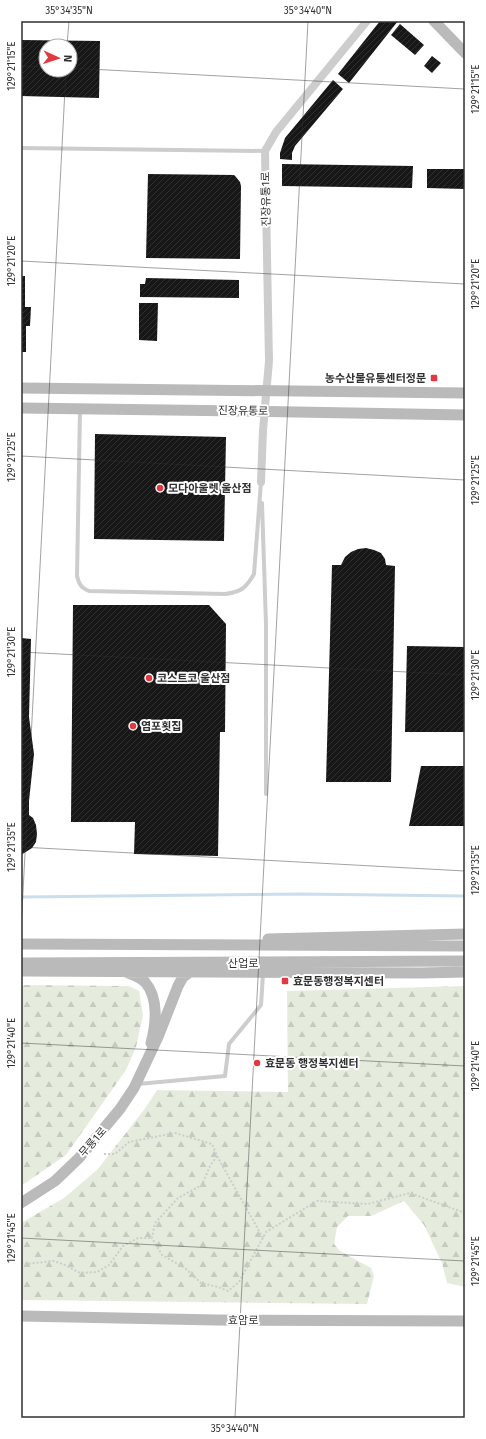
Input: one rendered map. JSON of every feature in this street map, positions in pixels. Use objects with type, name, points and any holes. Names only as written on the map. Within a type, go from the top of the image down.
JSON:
[{"type":"main road","points":[[434,21],[465,53]]},
{"type":"main road","name":"진장유통로","points":[[21,388],[465,393]]},
{"type":"main road","name":"진장유통로","points":[[21,408],[465,415]]},
{"type":"main road","name":"산업로","points":[[128,944],[304,937],[465,934]]},
{"type":"main road","name":"산업로","points":[[21,944],[465,946]]},
{"type":"main road","name":"산업로","points":[[21,963],[465,961]]},
{"type":"main road","name":"산업로","points":[[21,971],[465,972]]},
{"type":"main road","points":[[127,972],[145,982],[151,991],[154,1003],[155,1018],[145,1063]]},
{"type":"main road","points":[[145,1063],[158,1037],[178,986],[184,977],[190,972]]},
{"type":"main road","name":"무룡1로","points":[[21,1203],[55,1181],[79,1158],[120,1109],[136,1084],[145,1063]]},
{"type":"main road","name":"효암로","points":[[21,1316],[216,1320],[465,1321]]},
{"type":"street","points":[[265,151],[276,132],[367,21]]},
{"type":"street","name":"진장유통1로","points":[[262,482],[269,361],[265,151]]},
{"type":"lane","points":[[21,148],[265,151]]},
{"type":"lane","points":[[80,409],[77,576],[79,583],[83,588],[89,591],[225,594],[235,593],[242,590],[254,574],[262,482]]},
{"type":"lane","points":[[262,482],[266,624],[266,794]]},
{"type":"lane","points":[[136,1084],[225,1076],[229,1044],[261,1005],[263,972]]},
{"type":"path","points":[[104,1154],[115,1154],[129,1142],[175,1133],[212,1144],[217,1156],[263,1238]]},
{"type":"path","points":[[217,1156],[210,1166],[202,1185],[178,1198],[155,1223],[152,1238],[162,1255],[185,1268],[201,1283],[228,1291],[239,1282],[266,1232],[317,1201],[368,1204],[410,1193],[465,1213]]},
{"type":"path","points":[[21,1262],[26,1264],[53,1261],[63,1264],[80,1273],[97,1272],[109,1265],[123,1246],[138,1238],[152,1238]]},
{"type":"green space","points":[[21,985],[129,986],[139,991],[143,1015],[136,1047],[126,1070],[66,1155],[21,1186]]},
{"type":"green space","points":[[465,986],[465,1287],[447,1283],[442,1263],[424,1225],[404,1201],[371,1216],[348,1216],[337,1227],[334,1244],[340,1251],[371,1268],[374,1276],[367,1304],[21,1300],[21,1223],[64,1198],[98,1169],[146,1107],[157,1090],[288,1092],[287,991]]},
{"type":"building","points":[[380,21],[398,21],[349,83],[338,74]]},
{"type":"building","points":[[400,24],[424,45],[415,55],[391,35]]},
{"type":"building","points":[[21,40],[38,40],[38,78],[78,78],[78,41],[100,41],[99,98],[21,96]]},
{"type":"building","points":[[432,56],[441,63],[432,73],[424,66]]},
{"type":"building","points":[[333,80],[343,89],[295,146],[292,153],[292,160],[280,159],[280,153],[285,138]]},
{"type":"building","points":[[282,164],[413,166],[412,188],[282,186]]},
{"type":"building","points":[[427,169],[465,169],[465,189],[427,188]]},
{"type":"building","points":[[148,174],[234,175],[240,182],[241,186],[240,259],[146,258]]},
{"type":"building","points":[[21,276],[25,276],[25,307],[31,307],[30,326],[26,326],[26,352],[21,352]]},
{"type":"building","points":[[146,278],[239,280],[239,298],[140,297],[140,284],[145,284]]},
{"type":"building","points":[[139,303],[158,303],[157,341],[139,340]]},
{"type":"building","name":"모다아울렛 울산점","points":[[95,434],[226,437],[224,541],[94,539]]},
{"type":"building","points":[[366,548],[381,553],[385,559],[386,565],[395,566],[391,782],[326,782],[332,565],[341,565],[345,557],[351,552]]},
{"type":"building","name":"코스트코 울산점","points":[[73,605],[209,605],[226,624],[225,732],[220,732],[218,856],[134,854],[135,822],[71,822]]},
{"type":"building","points":[[21,638],[31,639],[29,717],[34,754],[29,815],[33,818],[36,825],[37,834],[36,842],[32,848],[21,855]]},
{"type":"building","points":[[407,646],[465,647],[465,732],[405,732]]},
{"type":"building","points":[[421,766],[465,766],[465,826],[409,826]]},
{"type":"waterway","points":[[21,897],[298,894],[465,896]]},
{"type":"place","name":"농수산물유통센터정문","points":[[434,378]]},
{"type":"place","name":"모다아울렛 울산점","points":[[160,488]]},
{"type":"place","name":"코스트코 울산점","points":[[149,678]]},
{"type":"place","name":"염포횟집","points":[[133,726]]},
{"type":"place","name":"효문동행정복지센터","points":[[285,981]]},
{"type":"place","name":"효문동 행정복지센터","points":[[257,1063]]}]
